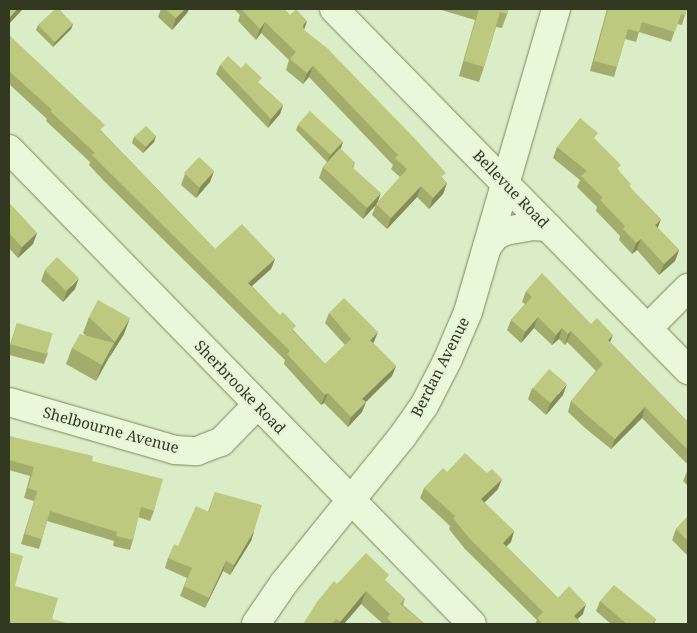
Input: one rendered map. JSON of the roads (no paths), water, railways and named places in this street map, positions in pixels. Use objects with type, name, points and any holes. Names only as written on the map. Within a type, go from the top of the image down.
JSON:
[{"type":"street","name":"Bellevue Road","points":[[334,9],[506,182],[688,370]]},
{"type":"street","name":"Berdan Avenue","points":[[256,624],[424,406],[468,312],[556,9]]},
{"type":"street","name":"Sherbrooke Road","points":[[9,150],[472,624]]},
{"type":"street","points":[[487,248],[495,236],[506,231],[548,227]]},
{"type":"street","points":[[648,328],[688,288]]},
{"type":"street","name":"Shelbourne Avenue","points":[[9,402],[174,450],[197,452],[221,442],[258,404]]}]
